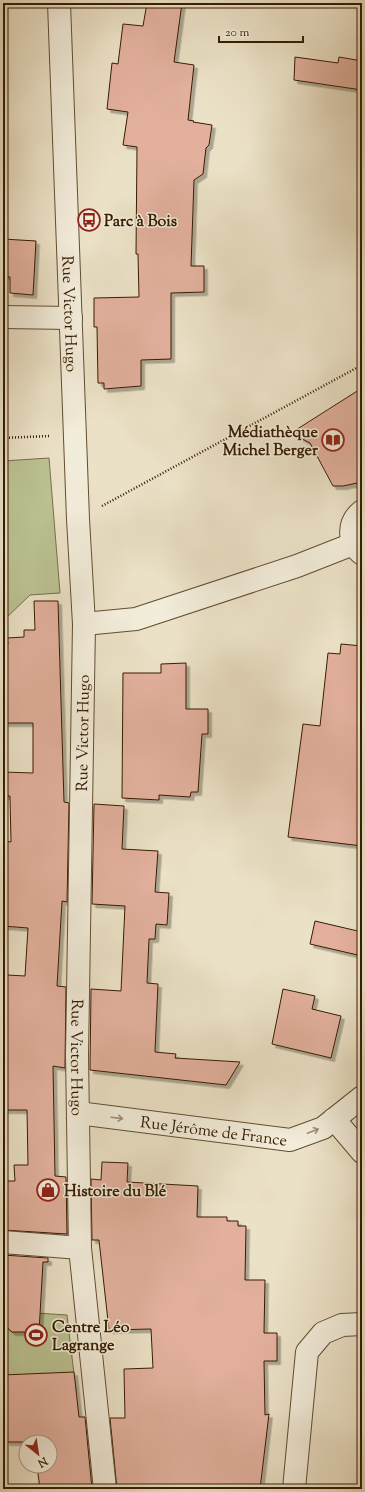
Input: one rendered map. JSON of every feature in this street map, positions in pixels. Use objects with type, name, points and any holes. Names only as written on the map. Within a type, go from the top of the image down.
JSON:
[{"type":"street","name":"Rue Victor Hugo","points":[[59,3],[78,519],[84,624],[77,1055],[80,1248],[105,1489]]},
{"type":"street","points":[[3,316],[71,318]]},
{"type":"street","points":[[84,624],[136,619],[297,566],[358,549],[351,536],[352,526],[357,515],[362,511]]},
{"type":"street","name":"Rue Jérôme de France","points":[[78,1113],[290,1140],[323,1128],[362,1097]]},
{"type":"street","points":[[334,1119],[362,1152]]},
{"type":"street","points":[[3,1242],[80,1248]]},
{"type":"street","points":[[294,1489],[307,1352],[323,1334],[342,1325],[362,1324]]},
{"type":"path","points":[[78,519],[362,365]]},
{"type":"path","points":[[3,438],[75,435]]},
{"type":"green space","points":[[49,458],[60,593],[30,595],[3,621],[3,461]]},
{"type":"green space","name":"Centre Léo Lagrange","points":[[3,1311],[67,1315],[76,1391],[3,1396]]},
{"type":"building","points":[[147,3],[182,3],[174,62],[194,65],[188,120],[212,125],[209,145],[206,148],[203,174],[194,180],[191,266],[204,266],[204,292],[171,293],[171,359],[141,360],[141,386],[104,389],[104,383],[98,383],[97,327],[94,327],[94,298],[139,297],[138,254],[136,254],[137,147],[123,145],[128,112],[107,109],[112,63],[118,64],[123,24],[143,26]]},
{"type":"building","points":[[295,57],[338,63],[339,57],[362,61],[362,90],[294,80]]},
{"type":"building","points":[[3,239],[36,241],[33,295],[10,293],[10,277],[3,276]]},
{"type":"building","name":"Médiathèque Michel Berger","points":[[362,388],[362,482],[343,486],[333,486],[310,443],[291,433]]},
{"type":"building","points":[[34,601],[58,601],[64,802],[69,803],[67,902],[62,901],[57,986],[66,987],[65,1068],[53,1066],[55,1176],[66,1177],[67,1234],[3,1230],[3,1181],[15,1181],[14,1165],[28,1165],[27,1110],[3,1110],[3,1034],[5,1034],[7,975],[25,976],[28,928],[3,926],[3,841],[11,842],[10,796],[3,796],[3,772],[33,773],[33,723],[3,723],[3,644],[8,644],[7,638],[24,637],[24,630],[35,630]]},
{"type":"building","points":[[341,644],[362,646],[362,846],[288,837],[303,724],[320,726],[328,653],[340,654]]},
{"type":"building","points":[[186,663],[186,709],[208,709],[208,734],[202,734],[198,792],[191,792],[190,797],[159,795],[159,800],[122,798],[123,673],[161,673],[161,664]]},
{"type":"building","points":[[94,804],[124,806],[122,849],[158,851],[155,892],[169,893],[167,925],[156,924],[155,939],[149,939],[147,983],[158,984],[155,1052],[176,1054],[175,1058],[240,1062],[226,1085],[90,1070],[91,989],[121,991],[125,906],[92,904]]},
{"type":"building","points":[[315,921],[362,932],[362,956],[310,944]]},
{"type":"building","points":[[283,989],[315,996],[312,1009],[341,1016],[331,1058],[272,1044]]},
{"type":"building","points":[[102,1162],[128,1163],[127,1182],[198,1186],[197,1217],[227,1217],[227,1221],[238,1221],[238,1226],[246,1226],[245,1280],[265,1280],[264,1333],[277,1333],[277,1361],[264,1361],[265,1415],[269,1414],[260,1489],[117,1489],[110,1418],[125,1418],[124,1369],[153,1368],[151,1329],[109,1330],[99,1240],[92,1240],[91,1179],[101,1180]]},
{"type":"building","points":[[3,1255],[48,1258],[48,1262],[43,1262],[39,1332],[12,1332],[3,1324]]},
{"type":"building","points":[[74,1372],[79,1417],[85,1417],[92,1489],[40,1489],[38,1474],[58,1474],[58,1434],[18,1434],[18,1442],[6,1442],[3,1375]]},
{"type":"place","name":"Parc à Bois","points":[[89,220]]},
{"type":"place","name":"Médiathèque Michel Berger","points":[[333,440]]},
{"type":"place","name":"Histoire du Blé","points":[[48,1190]]},
{"type":"place","name":"Centre Léo Lagrange","points":[[36,1335]]}]
